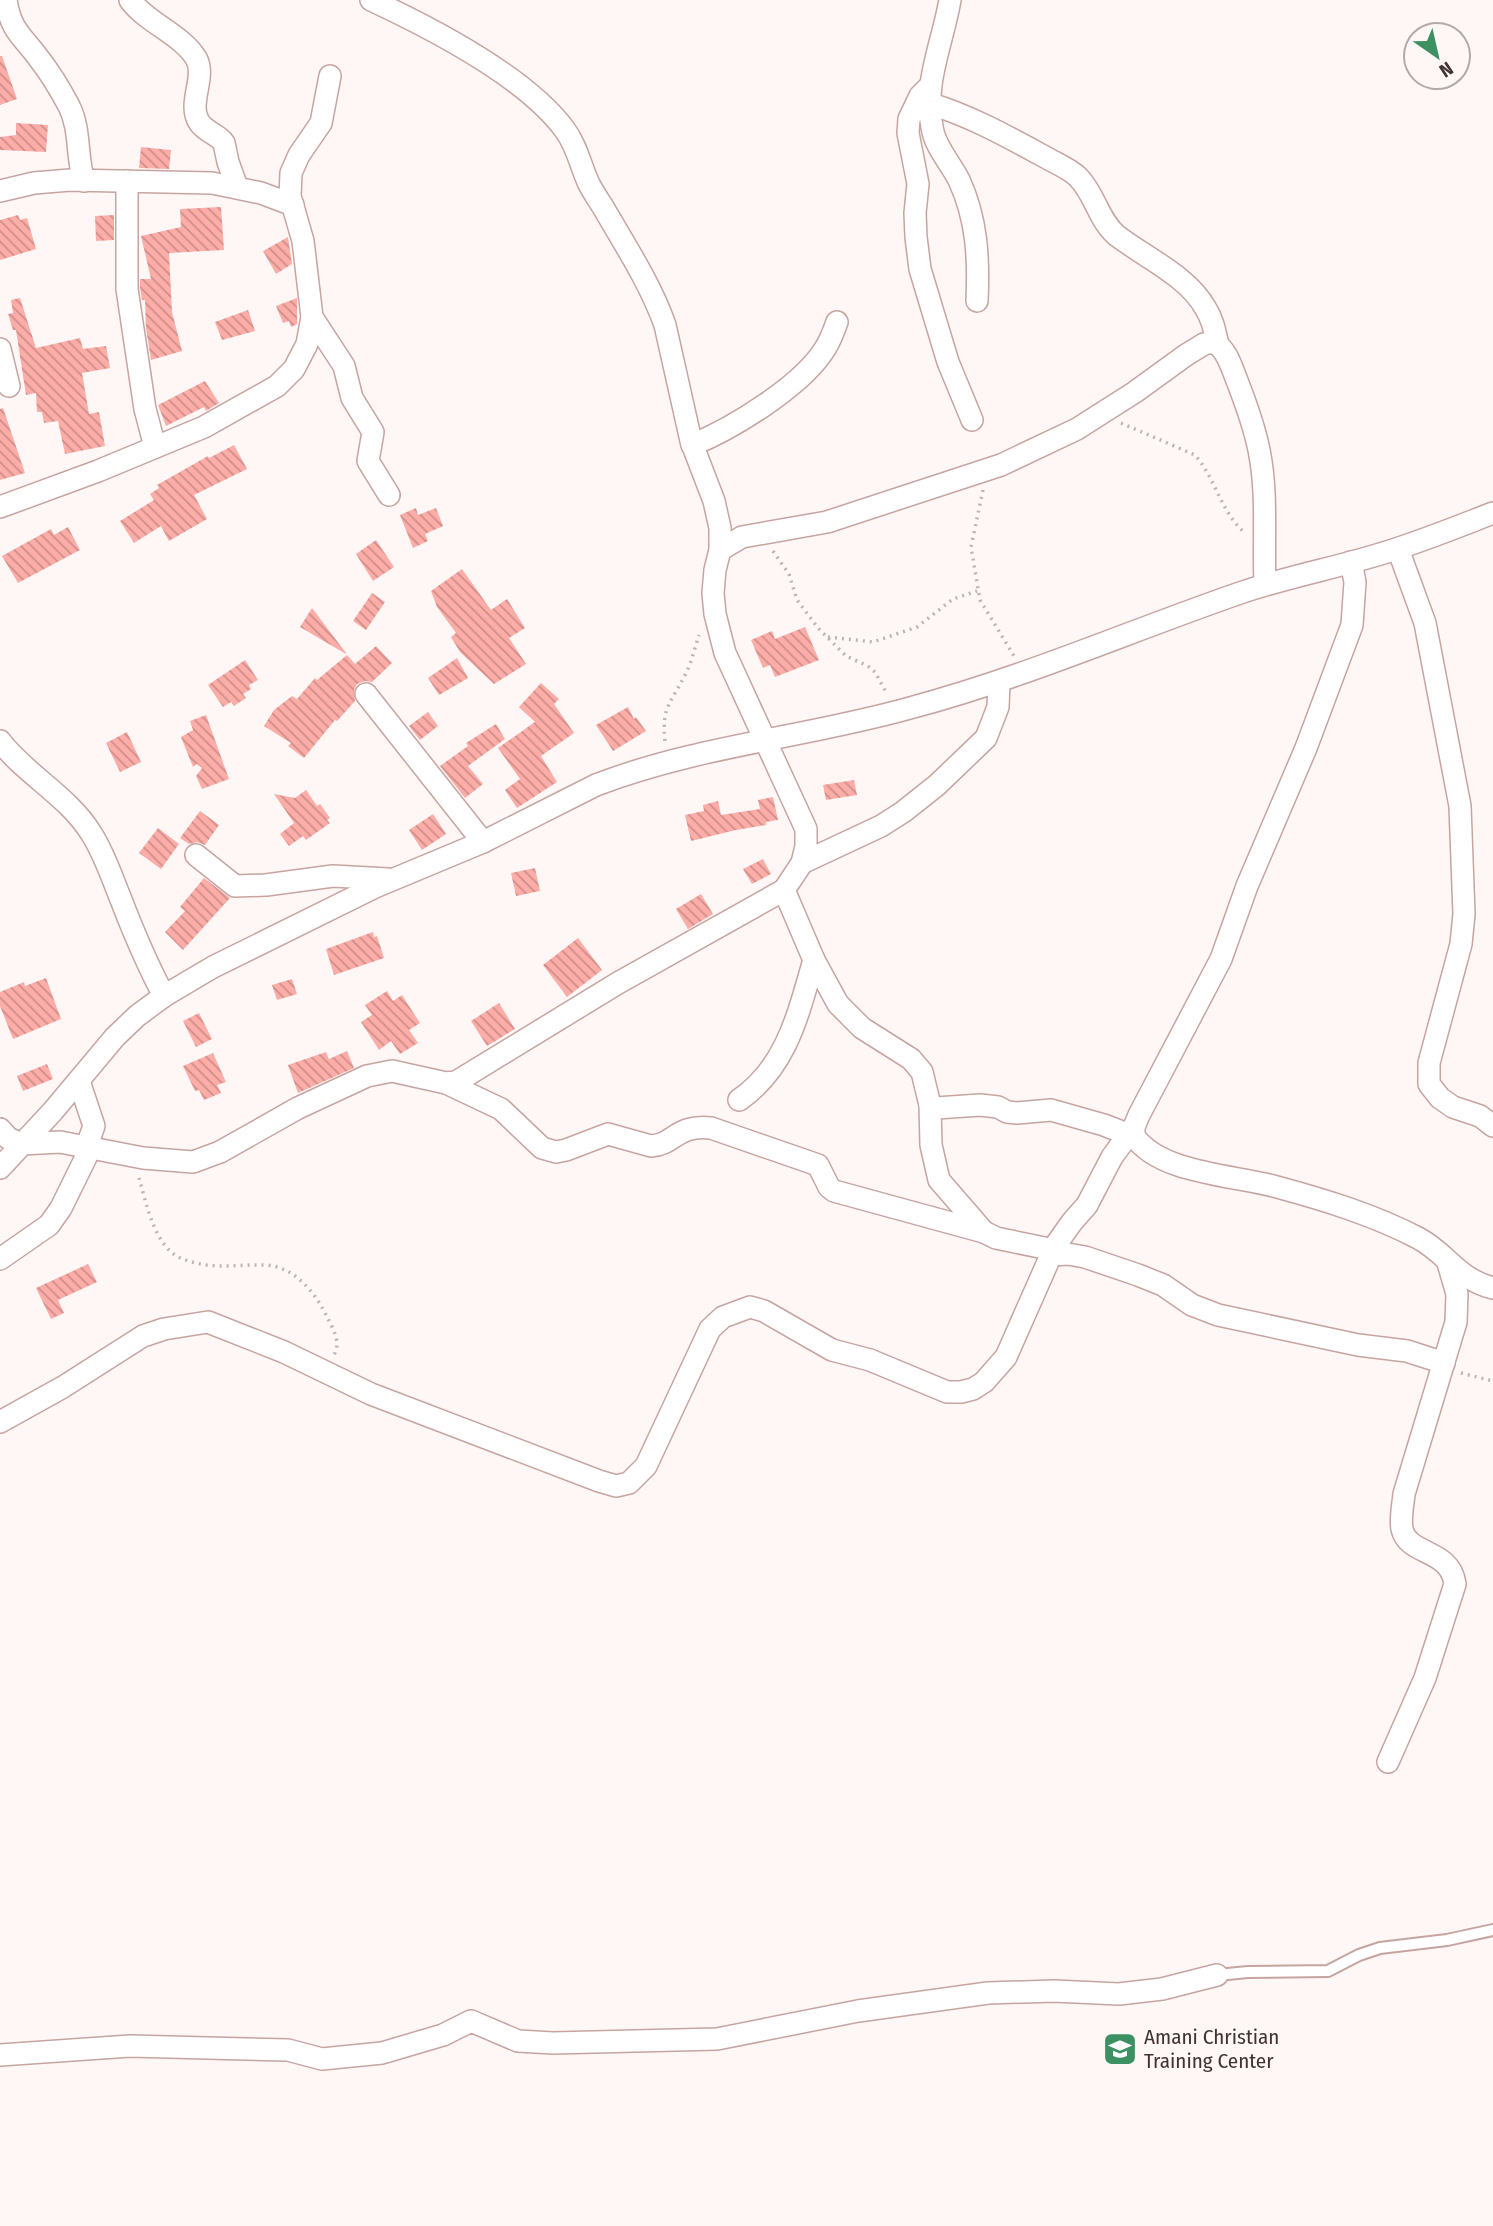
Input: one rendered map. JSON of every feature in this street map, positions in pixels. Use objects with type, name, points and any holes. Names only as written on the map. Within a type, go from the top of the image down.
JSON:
[{"type":"street","points":[[6,0],[10,22],[40,58],[69,107],[77,129],[79,166],[84,181]]},
{"type":"street","points":[[130,0],[138,11],[168,32],[197,60],[200,71],[196,96],[197,117],[204,128],[224,143],[237,187]]},
{"type":"street","points":[[371,0],[425,26],[530,93],[564,129],[579,152],[589,183],[646,280],[660,310],[692,445],[714,501],[720,528],[720,550],[713,593],[715,614],[725,653],[806,829],[802,863],[784,890],[618,983],[456,1082],[446,1083]]},
{"type":"street","points":[[950,0],[930,95],[933,133],[957,175],[973,215],[978,273],[977,301]]},
{"type":"street","points":[[0,507],[204,427],[277,386],[294,369],[307,344],[312,317],[303,241],[290,195],[291,173],[299,155],[321,123],[330,76]]},
{"type":"street","points":[[972,420],[948,362],[920,269],[915,213],[918,184],[908,126],[919,96],[930,95],[946,108],[1073,172],[1090,192],[1103,220],[1114,233],[1189,288],[1205,306],[1218,345]]},
{"type":"street","points":[[0,191],[34,183],[84,181],[212,183],[237,187],[293,205]]},
{"type":"street","points":[[127,181],[127,289],[145,409],[155,447]]},
{"type":"street","points":[[312,317],[344,366],[352,398],[373,432],[368,461],[389,495]]},
{"type":"street","points":[[692,445],[730,425],[795,382],[826,348],[837,322]]},
{"type":"street","points":[[720,550],[742,537],[827,522],[980,473],[1062,438],[1105,412],[1186,355],[1204,344],[1213,342],[1224,352],[1237,379],[1259,451],[1264,496],[1265,584]]},
{"type":"street","points":[[0,349],[9,386]]},
{"type":"street","points":[[0,1168],[136,1016],[164,996],[213,967],[393,880],[483,842],[596,785],[725,748],[895,712],[999,682],[1265,584],[1398,549],[1493,513]]},
{"type":"street","points":[[1398,549],[1425,623],[1460,806],[1464,914],[1461,944],[1429,1063],[1429,1084],[1440,1098],[1453,1107],[1480,1115],[1493,1126]]},
{"type":"street","points":[[0,1422],[63,1387],[142,1336],[164,1329],[208,1322],[284,1352],[371,1394],[560,1468],[616,1486],[629,1483],[646,1466],[710,1329],[723,1317],[750,1307],[764,1311],[832,1350],[870,1360],[947,1392],[973,1389],[984,1382],[1006,1357],[1052,1252],[1087,1205],[1112,1157],[1131,1131],[1221,959],[1247,886],[1306,747],[1352,625],[1355,582],[1351,562]]},
{"type":"street","points":[[802,863],[881,826],[937,785],[986,737],[998,707],[999,682]]},
{"type":"street","points":[[366,694],[483,842]]},
{"type":"street","points":[[0,740],[79,816],[92,834],[106,860],[140,948],[164,996]]},
{"type":"street","points":[[196,855],[235,886],[266,885],[333,876],[393,880]]},
{"type":"street","points":[[784,890],[814,960],[847,1015],[919,1066],[930,1105],[932,1145],[939,1180],[984,1232]]},
{"type":"street","points":[[739,1100],[754,1090],[776,1065],[786,1046],[814,960]]},
{"type":"street","points":[[0,1129],[8,1138],[21,1144],[47,1141],[130,1156],[200,1161],[298,1108],[367,1076],[383,1072],[405,1073],[446,1083],[501,1109],[542,1149],[555,1152],[566,1150],[608,1134],[657,1146],[685,1128],[711,1128],[818,1165],[829,1187],[834,1191],[984,1232],[996,1238],[1085,1258],[1138,1275],[1163,1285],[1192,1305],[1218,1315],[1358,1345],[1407,1351],[1443,1365]]},
{"type":"street","points":[[0,1259],[49,1226],[61,1208],[88,1149],[94,1126],[79,1081]]},
{"type":"street","points":[[930,1105],[936,1108],[993,1107],[1011,1113],[1051,1110],[1131,1131],[1144,1149],[1162,1160],[1276,1186],[1338,1206],[1418,1238],[1473,1281],[1493,1288]]},
{"type":"street","points":[[1388,1762],[1424,1678],[1455,1584],[1454,1572],[1445,1562],[1410,1541],[1402,1530],[1404,1494],[1456,1322],[1457,1294],[1447,1261]]},
{"type":"street","points":[[0,2054],[130,2046],[288,2050],[322,2059],[382,2053],[443,2035],[471,2021],[518,2040],[553,2043],[718,2039],[858,2011],[988,1993],[1054,1991],[1119,1994],[1162,1989],[1217,1975]]},
{"type":"lane","points":[[1217,1975],[1328,1970],[1380,1948],[1447,1940],[1493,1930]]},
{"type":"path","points":[[1105,412],[1128,428],[1195,456],[1203,464],[1234,523],[1264,551]]},
{"type":"path","points":[[980,473],[983,492],[971,547],[977,592],[1023,674]]},
{"type":"path","points":[[760,534],[789,574],[797,600],[846,656],[875,672],[895,712]]},
{"type":"path","points":[[827,637],[873,642],[917,627],[953,599],[977,592]]},
{"type":"path","points":[[668,764],[663,724],[665,709],[687,671],[701,626]]},
{"type":"path","points":[[130,1156],[161,1239],[172,1252],[185,1260],[203,1265],[268,1265],[298,1279],[311,1289],[337,1341],[337,1350],[325,1372]]},
{"type":"path","points":[[1443,1365],[1493,1381]]},
{"type":"building","points":[[0,56],[17,99],[0,105]]},
{"type":"building","points":[[16,123],[48,125],[46,152],[0,150],[0,137],[16,135]]},
{"type":"building","points":[[141,147],[171,150],[169,169],[139,168]]},
{"type":"building","points":[[221,207],[224,250],[169,253],[172,312],[182,351],[151,360],[145,300],[142,300],[140,279],[151,279],[141,236],[181,227],[180,209]]},
{"type":"building","points":[[18,215],[20,220],[27,218],[36,249],[0,260],[0,220]]},
{"type":"building","points":[[114,215],[114,240],[96,241],[95,216]]},
{"type":"building","points":[[288,237],[292,264],[276,274],[263,251]]},
{"type":"building","points":[[20,298],[36,348],[80,338],[83,349],[106,346],[110,368],[82,373],[89,414],[99,412],[105,446],[65,454],[58,421],[44,423],[42,412],[37,412],[36,393],[26,395],[16,330],[13,330],[8,314],[13,313],[11,300]]},
{"type":"building","points":[[297,298],[297,324],[291,327],[289,321],[283,323],[276,306]]},
{"type":"building","points":[[248,310],[255,331],[222,340],[215,322]]},
{"type":"building","points":[[205,381],[219,403],[206,411],[204,407],[166,426],[158,405]]},
{"type":"building","points":[[3,408],[25,473],[0,480],[0,409]]},
{"type":"building","points":[[234,445],[247,469],[194,495],[207,519],[169,541],[161,526],[134,543],[120,521],[154,500],[150,494],[159,488],[157,485],[208,456],[209,458]]},
{"type":"building","points":[[416,508],[418,515],[436,508],[443,526],[425,534],[428,541],[413,548],[400,515]]},
{"type":"building","points":[[68,527],[80,550],[18,583],[2,556],[51,529],[54,535]]},
{"type":"building","points":[[376,540],[394,567],[373,581],[356,554]]},
{"type":"building","points":[[462,569],[491,610],[507,599],[525,628],[509,638],[526,664],[494,684],[460,652],[451,637],[456,633],[437,607],[431,591]]},
{"type":"building","points":[[372,593],[385,602],[366,630],[353,621]]},
{"type":"building","points":[[312,608],[346,653],[346,654],[300,627]]},
{"type":"building","points":[[805,627],[819,660],[775,677],[770,665],[763,668],[751,640],[772,631],[775,639]]},
{"type":"building","points":[[376,646],[392,663],[372,682],[357,684],[354,690],[355,701],[337,721],[335,720],[304,758],[288,746],[291,743],[264,726],[274,710],[292,696],[297,699],[315,678],[317,680],[347,655],[355,664]]},
{"type":"building","points":[[457,658],[468,678],[439,695],[428,678]]},
{"type":"building","points":[[245,660],[258,680],[249,685],[251,689],[243,694],[246,698],[234,706],[231,702],[223,707],[208,685]]},
{"type":"building","points":[[541,683],[559,699],[554,704],[574,733],[541,756],[557,782],[517,808],[505,790],[520,779],[498,748],[535,722],[519,707]]},
{"type":"building","points":[[628,707],[634,719],[636,717],[646,731],[613,751],[596,725]]},
{"type":"building","points":[[428,712],[438,726],[420,740],[409,726]]},
{"type":"building","points":[[206,715],[229,779],[202,789],[196,776],[202,768],[197,764],[193,767],[181,737],[193,730],[190,721]]},
{"type":"building","points":[[496,724],[505,739],[468,766],[483,784],[465,798],[440,766],[468,746],[466,743]]},
{"type":"building","points":[[127,732],[141,762],[120,772],[106,743]]},
{"type":"building","points":[[854,780],[857,795],[826,800],[823,785]]},
{"type":"building","points":[[306,790],[317,806],[320,804],[330,818],[327,820],[330,823],[306,840],[303,836],[289,846],[280,834],[294,823],[274,794],[295,798]]},
{"type":"building","points":[[773,797],[778,820],[691,841],[685,815],[704,811],[703,805],[718,801],[721,815],[760,809],[758,800]]},
{"type":"building","points":[[200,811],[219,825],[205,845],[197,842],[189,844],[180,838]]},
{"type":"building","points":[[433,814],[446,834],[422,850],[409,830]]},
{"type":"building","points":[[158,828],[179,844],[161,869],[139,853]]},
{"type":"building","points":[[763,859],[771,874],[752,884],[743,869]]},
{"type":"building","points":[[535,868],[540,891],[516,896],[511,873]]},
{"type":"building","points":[[204,878],[230,898],[183,950],[165,932],[185,911],[180,907]]},
{"type":"building","points":[[701,894],[713,914],[688,929],[676,909]]},
{"type":"building","points":[[373,932],[374,937],[377,936],[384,958],[334,975],[326,949]]},
{"type":"building","points":[[578,938],[602,970],[567,997],[543,965]]},
{"type":"building","points":[[46,978],[61,1019],[13,1039],[0,1006],[0,992],[24,982],[25,986]]},
{"type":"building","points":[[292,979],[297,994],[277,1000],[272,985]]},
{"type":"building","points":[[387,991],[393,1001],[402,995],[420,1023],[409,1030],[418,1043],[400,1054],[391,1041],[379,1050],[361,1022],[372,1015],[365,1005]]},
{"type":"building","points":[[499,1003],[515,1029],[487,1046],[471,1021]]},
{"type":"building","points":[[199,1013],[212,1039],[196,1047],[183,1021]]},
{"type":"building","points":[[347,1051],[354,1068],[298,1093],[288,1065],[326,1052],[329,1059]]},
{"type":"building","points":[[213,1053],[226,1082],[217,1085],[221,1093],[204,1100],[199,1090],[195,1091],[183,1066]]},
{"type":"building","points":[[47,1064],[53,1079],[23,1091],[17,1076]]},
{"type":"building","points":[[88,1264],[97,1282],[58,1300],[64,1313],[51,1319],[36,1288]]},
{"type":"place","name":"Amani Christian Training Center","points":[[1120,2049]]}]
